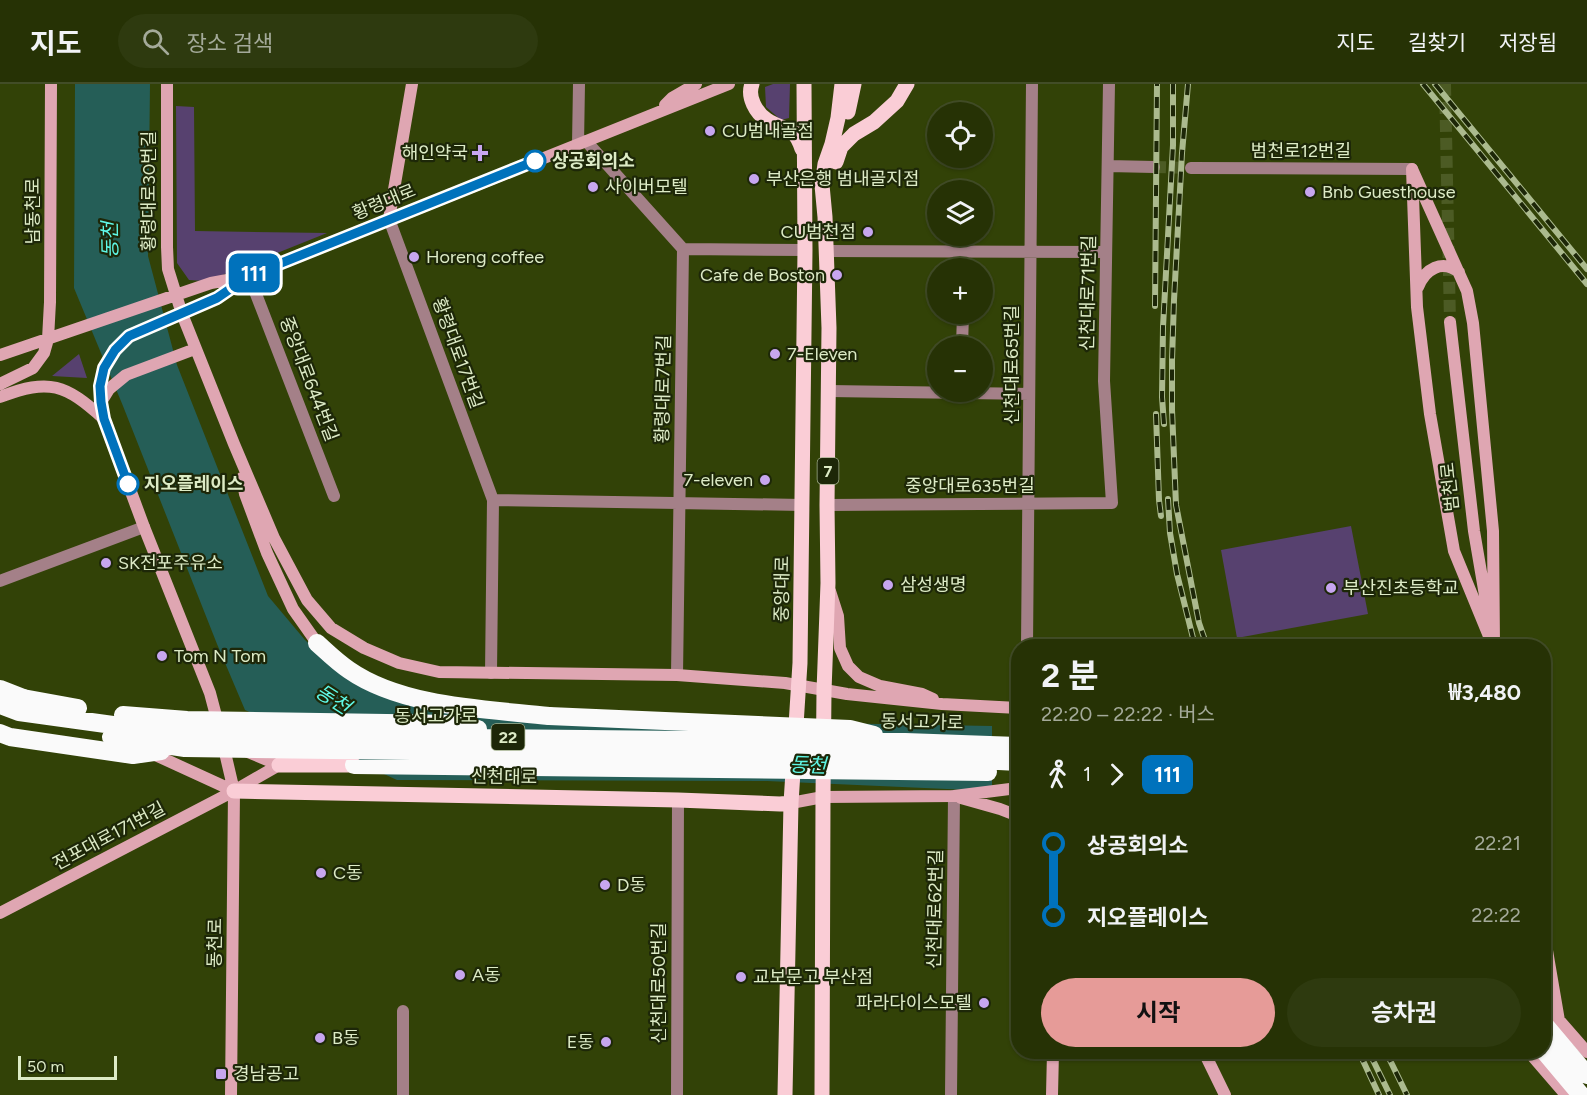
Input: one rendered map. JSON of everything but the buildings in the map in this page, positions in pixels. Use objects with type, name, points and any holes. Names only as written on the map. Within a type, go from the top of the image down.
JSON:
[{"type":"highway","points":[[317,643],[349,670],[378,686],[420,699],[455,706],[549,716],[850,729],[905,742]]},
{"type":"highway","points":[[0,689],[23,698],[106,713],[187,720],[453,724],[518,737]]},
{"type":"highway","name":"동서고가로","points":[[0,705],[18,712],[185,735],[905,742],[1011,746]]},
{"type":"highway","name":"동서고가로","points":[[0,718],[14,723],[185,748],[941,758],[1011,762]]},
{"type":"highway","points":[[0,733],[10,737],[133,755],[185,748]]},
{"type":"highway","points":[[354,765],[1011,772]]},
{"type":"highway","points":[[1551,1021],[1587,1075]]},
{"type":"highway","points":[[1551,1059],[1581,1095]]},
{"type":"main road","name":"남동천로","points":[[48,339],[51,84]]},
{"type":"main road","name":"황령대로30번길","points":[[167,84],[167,247],[168,269],[176,296]]},
{"type":"main road","points":[[389,219],[412,84]]},
{"type":"main road","points":[[661,111],[672,98],[696,84]]},
{"type":"main road","name":"황령대로","points":[[0,356],[211,283],[249,276],[729,84]]},
{"type":"main road","points":[[752,84],[750,95],[755,107],[766,120],[796,136],[803,151]]},
{"type":"main road","name":"중앙대로","points":[[785,1095],[791,802],[799,686],[805,250],[804,84]]},
{"type":"main road","name":"7","points":[[837,84],[840,103]]},
{"type":"main road","name":"7","points":[[822,1095],[829,328],[822,185],[825,164],[838,118],[842,84]]},
{"type":"main road","points":[[825,218],[832,173],[847,124],[854,84]]},
{"type":"main road","points":[[841,147],[854,134],[874,123],[897,101],[907,84]]},
{"type":"main road","points":[[1412,169],[1467,291],[1473,323],[1493,531],[1494,639]]},
{"type":"main road","points":[[1412,169],[1417,307],[1430,414],[1454,551],[1491,639]]},
{"type":"main road","points":[[1417,307],[1418,286],[1422,275],[1430,269],[1442,266],[1454,268],[1459,272]]},
{"type":"main road","points":[[182,314],[217,298],[249,276]]},
{"type":"main road","points":[[176,296],[234,444],[274,538],[301,590],[331,628],[364,648],[399,663],[439,672],[677,675],[799,686],[942,704],[1011,708]]},
{"type":"main road","name":"동천로","points":[[182,314],[129,336],[115,350],[104,368],[100,386],[101,402],[104,419],[144,527],[210,693],[234,791],[231,1095]]},
{"type":"main road","name":"범천로","points":[[1450,322],[1474,531],[1493,639]]},
{"type":"main road","points":[[0,384],[33,368],[44,353],[48,339]]},
{"type":"main road","points":[[101,402],[109,389],[126,375],[195,349]]},
{"type":"main road","points":[[0,397],[23,388],[41,386],[58,388],[85,402],[104,419]]},
{"type":"main road","points":[[234,444],[245,494],[267,553],[293,609],[317,643]]},
{"type":"main road","points":[[828,583],[838,616],[840,648],[848,666],[859,677],[880,686],[922,694],[942,704]]},
{"type":"main road","points":[[0,697],[21,705],[105,719],[189,727],[279,765],[354,765]]},
{"type":"main road","name":"신천대로","points":[[0,724],[15,729],[143,749],[234,791],[780,804],[823,797],[954,796],[1011,789]]},
{"type":"main road","name":"전포대로171번길","points":[[0,913],[234,791],[279,765]]},
{"type":"main road","points":[[954,796],[1011,813]]},
{"type":"main road","points":[[1551,1021],[1587,1052]]},
{"type":"main road","points":[[1551,1021],[1572,1095]]},
{"type":"main road","points":[[1052,1095],[1053,1059]]},
{"type":"main road","points":[[1207,1059],[1225,1095]]},
{"type":"main road","points":[[1535,1059],[1566,1095]]},
{"type":"street","points":[[579,84],[582,142],[683,249],[805,250]]},
{"type":"street","name":"신천대로65번길","points":[[1027,639],[1032,84]]},
{"type":"street","name":"신천대로71번길","points":[[1109,84],[1104,381],[1112,503]]},
{"type":"street","points":[[1108,166],[1154,167]]},
{"type":"street","name":"범천로12번길","points":[[1191,168],[1412,169]]},
{"type":"street","name":"황령대로17번길","points":[[389,219],[493,500],[491,673]]},
{"type":"street","name":"황령대로7번길","points":[[677,675],[683,249]]},
{"type":"street","points":[[826,251],[1106,252]]},
{"type":"street","points":[[964,251],[964,258]]},
{"type":"street","name":"중앙대로644번길","points":[[249,276],[334,496]]},
{"type":"street","points":[[828,391],[927,392]]},
{"type":"street","points":[[993,393],[1029,394]]},
{"type":"street","points":[[493,500],[802,505]]},
{"type":"street","name":"중앙대로635번길","points":[[827,506],[1112,503]]},
{"type":"street","points":[[0,581],[144,527]]},
{"type":"street","name":"신천대로62번길","points":[[951,1095],[954,796]]},
{"type":"street","name":"신천대로50번길","points":[[677,1095],[678,800]]},
{"type":"street","points":[[403,1011],[403,1095]]},
{"type":"shaded area","points":[[773,84],[790,84],[789,118],[781,120],[766,107],[765,87]]},
{"type":"shaded area","points":[[176,106],[194,107],[195,231],[327,233],[220,276],[203,281],[189,280],[177,263]]},
{"type":"shaded area","points":[[79,354],[87,378],[52,376]]},
{"type":"shaded area","points":[[1351,526],[1368,614],[1237,638],[1221,550]]},
{"type":"water","name":"동천","points":[[75,84],[150,84],[148,256],[177,365],[268,596],[305,640],[338,670],[391,700],[764,722],[992,726],[992,791],[767,781],[397,780],[245,710],[74,288]]},
{"type":"tunnel","points":[[1445,84],[1450,322]]},
{"type":"tunnel","points":[[1154,167],[1191,168]]},
{"type":"railway","points":[[1155,306],[1157,84]]},
{"type":"railway","points":[[1164,424],[1163,327],[1173,145],[1173,84]]},
{"type":"railway","points":[[1188,84],[1174,300],[1172,410],[1176,505],[1199,623],[1205,639]]},
{"type":"railway","points":[[1423,84],[1587,284]]},
{"type":"railway","points":[[1435,84],[1587,269]]},
{"type":"railway","points":[[1156,414],[1161,516]]},
{"type":"railway","points":[[1168,499],[1170,533],[1177,574],[1193,639]]},
{"type":"railway","points":[[1362,1059],[1379,1095]]},
{"type":"railway","points":[[1372,1059],[1390,1095]]},
{"type":"railway","points":[[1389,1059],[1407,1095]]},
{"type":"bus line","name":"111","points":[[128,484],[104,419],[100,386],[104,368],[115,350],[129,336],[217,298],[249,276],[535,161]]},
{"type":"place","name":"CU범내골점","points":[[710,131]]},
{"type":"place","name":"해인약국","points":[[480,153]]},
{"type":"place","name":"상공회의소","points":[[535,161]]},
{"type":"place","name":"부산은행 범내골지점","points":[[754,179]]},
{"type":"place","name":"사이버모텔","points":[[593,187]]},
{"type":"place","name":"Bnb Guesthouse","points":[[1310,192]]},
{"type":"place","name":"CU범천점","points":[[868,232]]},
{"type":"place","name":"Horeng coffee","points":[[414,257]]},
{"type":"place","name":"Cafe de Boston","points":[[837,275]]},
{"type":"place","name":"7-Eleven","points":[[775,354]]},
{"type":"place","name":"7-eleven","points":[[765,480]]},
{"type":"place","name":"지오플레이스","points":[[128,484]]},
{"type":"place","name":"SK전포주유소","points":[[106,563]]},
{"type":"place","name":"삼성생명","points":[[888,585]]},
{"type":"place","name":"부산진초등학교","points":[[1331,588]]},
{"type":"place","name":"Tom N Tom","points":[[162,656]]},
{"type":"place","name":"C동","points":[[321,873]]},
{"type":"place","name":"D동","points":[[605,885]]},
{"type":"place","name":"A동","points":[[460,975]]},
{"type":"place","name":"교보문고 부산점","points":[[741,977]]},
{"type":"place","name":"파라다이스모텔","points":[[984,1003]]},
{"type":"place","name":"B동","points":[[320,1038]]},
{"type":"place","name":"E동","points":[[606,1042]]},
{"type":"place","name":"경남공고","points":[[221,1074]]}]
